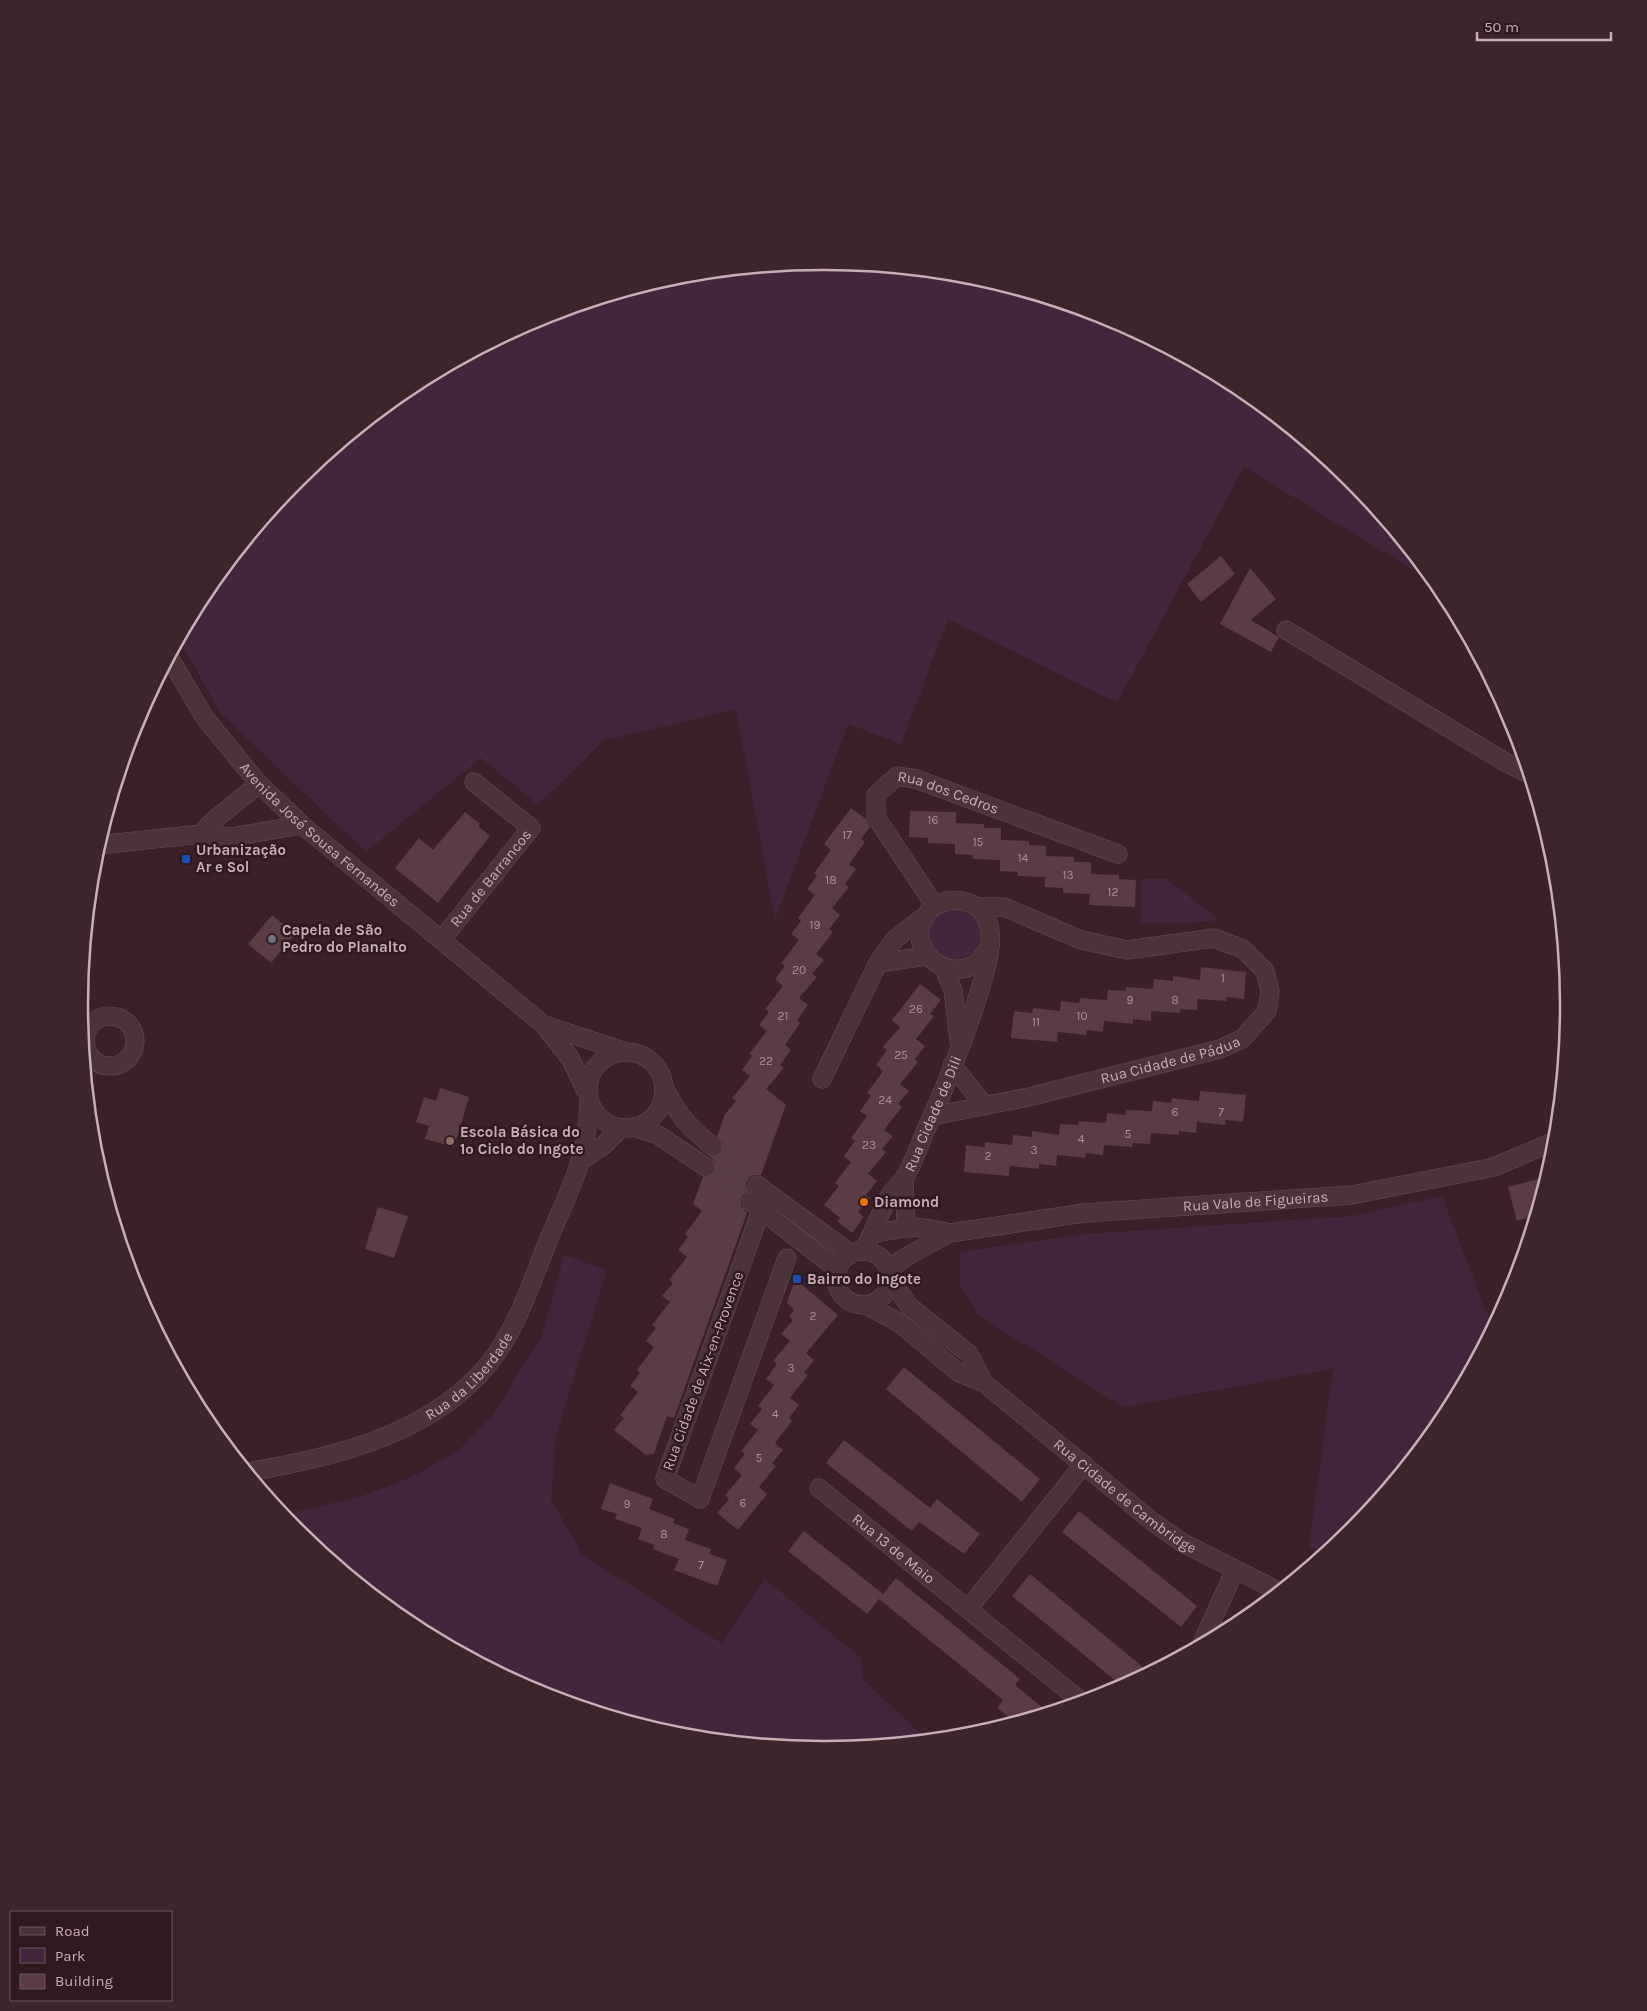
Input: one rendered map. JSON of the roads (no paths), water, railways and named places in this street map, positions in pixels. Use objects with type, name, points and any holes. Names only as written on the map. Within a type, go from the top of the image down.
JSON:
[{"type":"street","points":[[1286,630],[1520,770]]},
{"type":"street","name":"Avenida José Sousa Fernandes","points":[[172,663],[205,718],[259,784],[302,825],[544,1024],[570,1058],[588,1098]]},
{"type":"street","name":"Rua dos Cedros","points":[[930,911],[876,816],[876,795],[897,776],[916,779],[1118,854]]},
{"type":"street","name":"Rua de Barrancos","points":[[442,939],[531,828],[474,782]]},
{"type":"street","points":[[201,834],[213,820],[259,784]]},
{"type":"street","points":[[106,844],[201,834],[231,837],[302,825]]},
{"type":"street","points":[[822,1079],[878,963],[895,939],[930,911],[950,900],[965,901],[978,908],[987,919],[991,933],[989,948],[978,962],[962,970],[944,969],[927,956],[921,944],[920,929],[930,911]]},
{"type":"street","name":"Rua Cidade de Pádua","points":[[932,1116],[985,1106],[1220,1050],[1242,1039],[1267,1011],[1270,991],[1265,972],[1244,949],[1214,938],[1127,950],[1081,940],[1004,907],[978,908]]},
{"type":"street","name":"Rua Cidade de Dili","points":[[857,1252],[873,1234],[889,1197],[904,1178],[932,1116],[959,1048],[982,982],[989,948]]},
{"type":"street","points":[[878,963],[927,956]]},
{"type":"street","name":"Rua Cidade de Dili","points":[[944,969],[954,990],[959,1048]]},
{"type":"street","name":"Avenida José Sousa Fernandes","points":[[544,1024],[623,1051]]},
{"type":"street","points":[[706,1166],[658,1135],[602,1120],[588,1098],[588,1080],[593,1069],[601,1060],[611,1054],[623,1051],[646,1057],[655,1065],[661,1075],[664,1087],[677,1113],[690,1129],[713,1147]]},
{"type":"street","points":[[952,1065],[985,1106]]},
{"type":"street","points":[[580,1161],[627,1128],[641,1125],[656,1114],[661,1105],[664,1087]]},
{"type":"street","name":"Rua da Liberdade","points":[[254,1471],[301,1463],[354,1448],[397,1432],[440,1408],[474,1381],[497,1352],[518,1317],[580,1161],[588,1098]]},
{"type":"street","name":"Rua Vale de Figueiras","points":[[889,1275],[904,1258],[950,1233],[1084,1213],[1352,1195],[1494,1167],[1546,1145]]},
{"type":"street","name":"Rua Cidade de Dili","points":[[904,1178],[906,1227]]},
{"type":"street","points":[[756,1199],[838,1270],[845,1258],[857,1252]]},
{"type":"street","name":"Rua Cidade de Cambridge","points":[[756,1199],[857,1252],[879,1256],[910,1307],[969,1354],[984,1383]]},
{"type":"street","name":"Rua Cidade de Aix-en-Provence","points":[[756,1199],[665,1478],[700,1499],[787,1258]]},
{"type":"street","name":"Rua Vale de Figueiras","points":[[873,1234],[906,1227],[924,1226],[950,1233]]},
{"type":"street","name":"Rua Cidade de Cambridge","points":[[838,1270],[836,1278],[841,1293],[855,1303],[864,1304],[898,1322],[959,1373],[984,1383],[1160,1527],[1183,1543],[1273,1588]]},
{"type":"street","points":[[864,1304],[879,1300],[888,1287],[889,1275]]},
{"type":"street","points":[[968,1609],[1084,1464]]},
{"type":"street","name":"Rua 13 de Maio","points":[[819,1488],[1075,1696]]},
{"type":"street","points":[[1207,1633],[1235,1570]]},
{"type":"tunnel","points":[[713,1147],[757,1185]]},
{"type":"tunnel","points":[[706,1167],[751,1202]]},
{"type":"place","name":"Urbanização Ar e Sol","points":[[186,859]]},
{"type":"place","name":"Capela de São Pedro do Planalto","points":[[272,939]]},
{"type":"place","name":"Escola Básica do 1º Ciclo do Ingote","points":[[450,1141]]},
{"type":"place","name":"Diamond","points":[[864,1202]]},
{"type":"place","name":"Bairro do Ingote","points":[[797,1279]]}]
